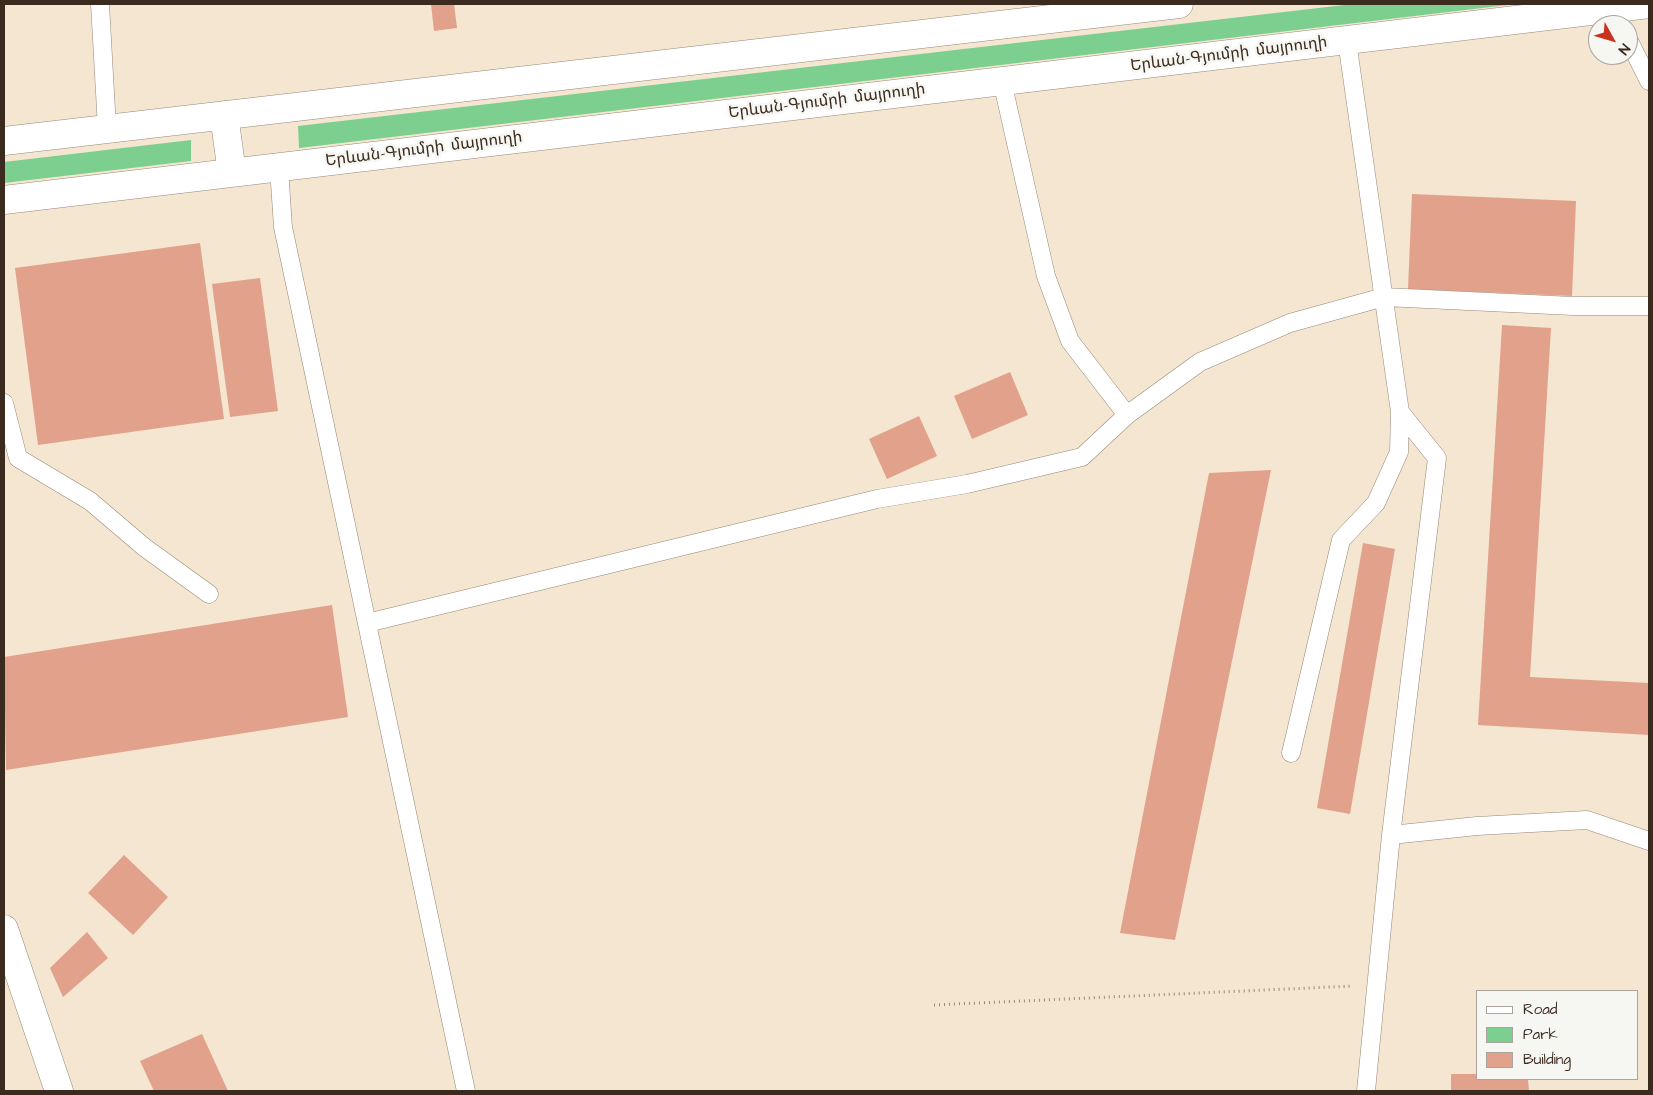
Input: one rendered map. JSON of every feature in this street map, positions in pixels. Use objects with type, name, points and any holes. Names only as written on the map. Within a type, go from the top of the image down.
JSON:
[{"type":"main road","points":[[4,141],[1179,4]]},
{"type":"main road","name":"Երևան-Գյումրի մայրուղի","points":[[1622,15],[1649,4]]},
{"type":"main road","name":"Երևան-Գյումրի մայրուղի","points":[[4,200],[1347,40],[1588,19]]},
{"type":"main road","points":[[224,115],[232,173]]},
{"type":"main road","points":[[4,929],[59,1091]]},
{"type":"lane","points":[[100,4],[107,128]]},
{"type":"lane","points":[[1291,753],[1342,540],[1376,503],[1399,452],[1400,412],[1347,40]]},
{"type":"lane","points":[[1638,59],[1649,81]]},
{"type":"lane","points":[[1002,81],[1046,276],[1070,341],[1127,414]]},
{"type":"lane","points":[[279,168],[283,227],[466,1091]]},
{"type":"lane","points":[[367,623],[876,499],[967,484],[1082,457],[1127,414],[1200,362],[1290,323],[1384,297],[1573,306],[1649,306]]},
{"type":"lane","points":[[4,403],[18,458],[90,501],[144,547],[209,594]]},
{"type":"lane","points":[[1366,1091],[1391,835],[1437,458],[1400,412]]},
{"type":"lane","points":[[1391,835],[1478,826],[1587,820],[1649,841]]},
{"type":"path","points":[[934,1005],[1377,986]]},
{"type":"green space","points":[[1353,4],[1516,4],[299,148],[298,126]]},
{"type":"green space","points":[[191,140],[191,161],[4,183],[4,162]]},
{"type":"building","points":[[431,4],[454,4],[457,28],[434,31]]},
{"type":"building","points":[[1412,194],[1576,201],[1572,296],[1408,289]]},
{"type":"building","points":[[200,243],[224,419],[38,445],[15,268]]},
{"type":"building","points":[[260,278],[278,411],[230,417],[212,284]]},
{"type":"building","points":[[1502,325],[1551,328],[1530,677],[1649,683],[1649,735],[1478,725]]},
{"type":"building","points":[[1010,372],[1028,415],[972,439],[954,396]]},
{"type":"building","points":[[919,416],[937,456],[887,479],[869,439]]},
{"type":"building","points":[[1271,470],[1175,940],[1120,933],[1209,473]]},
{"type":"building","points":[[1363,543],[1395,549],[1350,814],[1317,808]]},
{"type":"building","points":[[332,605],[348,717],[6,770],[4,657]]},
{"type":"building","points":[[124,855],[168,897],[133,935],[88,893]]},
{"type":"building","points":[[87,932],[108,958],[63,997],[50,968]]},
{"type":"building","points":[[202,1034],[228,1091],[154,1091],[140,1061]]},
{"type":"building","points":[[1451,1074],[1476,1074],[1476,1080],[1528,1080],[1529,1091],[1451,1091]]}]
